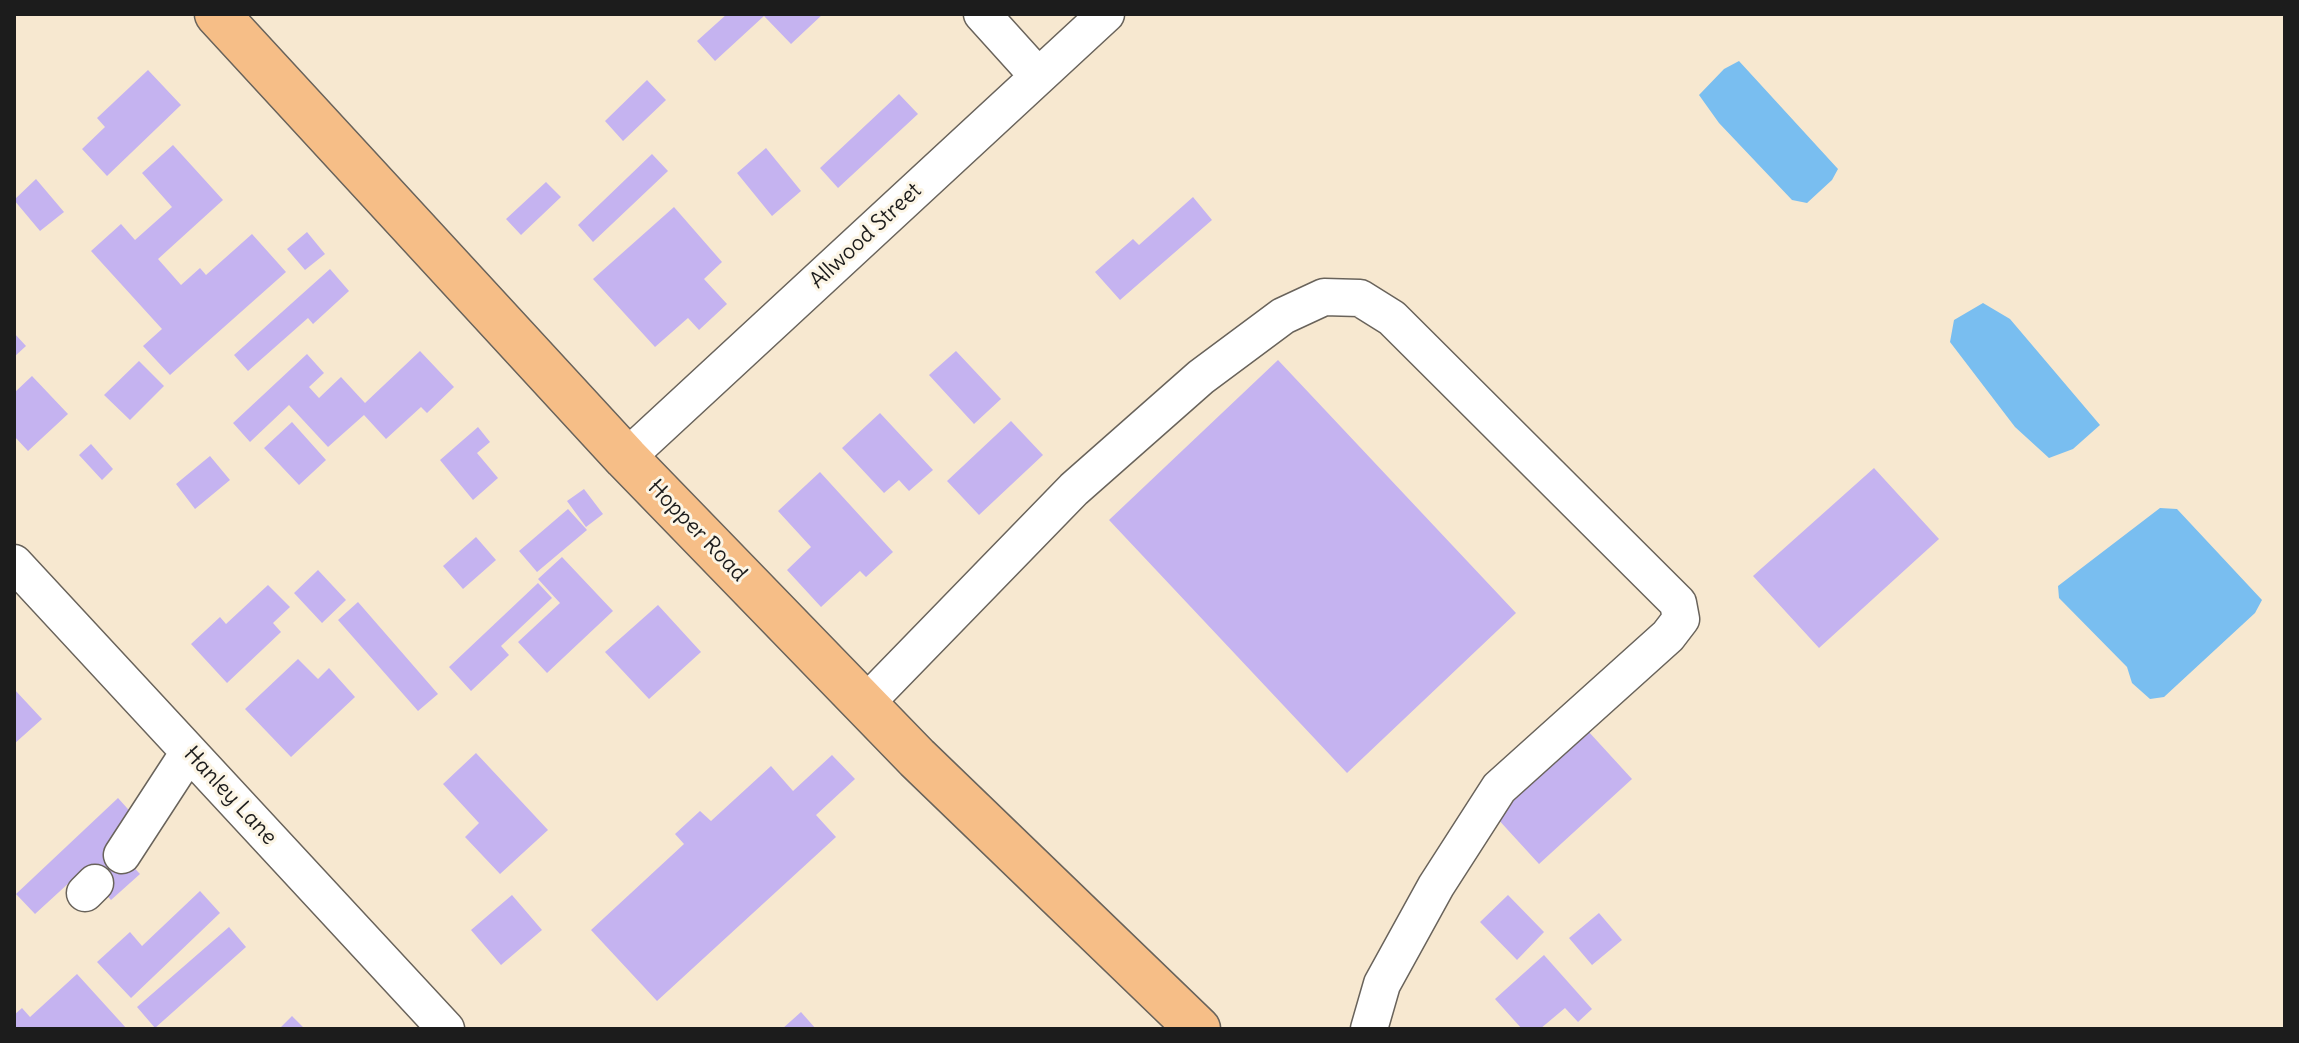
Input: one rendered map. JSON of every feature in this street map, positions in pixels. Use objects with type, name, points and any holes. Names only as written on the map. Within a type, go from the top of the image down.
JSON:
[{"type":"main road","name":"Hopper Road","points":[[217,14],[626,458],[865,704],[1198,1029]]},
{"type":"street","points":[[982,14],[1038,76]]},
{"type":"street","name":"Allwood Street","points":[[626,458],[1106,14]]},
{"type":"street","points":[[865,704],[1074,489],[1201,377],[1283,316],[1324,297],[1360,298],[1392,318],[1678,603],[1681,619],[1668,636],[1499,788],[1436,886],[1382,984],[1369,1029]]},
{"type":"street","name":"Hanley Lane","points":[[14,563],[446,1029]]},
{"type":"street","points":[[122,855],[189,752]]},
{"type":"water","points":[[1739,61],[1838,169],[1832,180],[1807,203],[1792,200],[1719,123],[1699,95],[1724,69]]},
{"type":"water","points":[[1983,303],[2010,319],[2100,425],[2073,449],[2049,458],[2015,427],[1950,342],[1954,320]]},
{"type":"water","points":[[2160,508],[2177,509],[2262,600],[2255,613],[2164,697],[2150,699],[2132,683],[2127,667],[2059,598],[2058,586]]},
{"type":"building","points":[[727,14],[823,14],[791,44],[764,16],[715,61],[697,41]]},
{"type":"building","points":[[148,70],[181,105],[107,176],[82,149],[105,127],[97,118]]},
{"type":"building","points":[[647,80],[666,100],[623,141],[605,121]]},
{"type":"building","points":[[899,94],[918,114],[838,188],[820,168]]},
{"type":"building","points":[[173,145],[223,200],[158,259],[181,285],[200,268],[206,275],[252,234],[286,272],[170,375],[143,346],[162,329],[91,251],[121,224],[135,240],[172,207],[142,173]]},
{"type":"building","points":[[766,148],[801,191],[772,216],[737,173]]},
{"type":"building","points":[[652,154],[668,171],[593,242],[578,225]]},
{"type":"building","points":[[36,179],[64,212],[40,231],[14,200]]},
{"type":"building","points":[[546,182],[561,197],[521,235],[506,219]]},
{"type":"building","points":[[1193,197],[1212,220],[1120,300],[1095,272],[1133,239],[1139,245]]},
{"type":"building","points":[[674,207],[722,262],[704,279],[727,304],[699,330],[688,318],[655,347],[593,279]]},
{"type":"building","points":[[307,232],[325,254],[305,270],[287,249]]},
{"type":"building","points":[[330,269],[349,291],[313,324],[308,318],[248,371],[234,355]]},
{"type":"building","points":[[14,333],[26,346],[14,357]]},
{"type":"building","points":[[420,351],[454,387],[427,413],[421,407],[386,439],[364,415],[328,447],[289,405],[250,442],[233,423],[307,354],[324,373],[309,387],[319,398],[341,377],[365,403]]},
{"type":"building","points":[[956,351],[1001,399],[974,424],[929,375]]},
{"type":"building","points":[[1278,360],[1516,613],[1347,773],[1109,520]]},
{"type":"building","points":[[139,361],[164,386],[130,420],[104,395]]},
{"type":"building","points":[[32,376],[68,414],[28,451],[14,436],[14,393]]},
{"type":"building","points":[[880,413],[933,470],[909,491],[899,480],[884,493],[842,448]]},
{"type":"building","points":[[1011,421],[1043,455],[979,515],[947,481]]},
{"type":"building","points":[[292,422],[326,460],[299,485],[264,448]]},
{"type":"building","points":[[478,427],[490,442],[477,453],[498,478],[473,500],[440,460]]},
{"type":"building","points":[[91,444],[113,469],[102,480],[79,455]]},
{"type":"building","points":[[210,456],[230,480],[195,509],[176,484]]},
{"type":"building","points":[[1874,468],[1939,539],[1819,648],[1753,576]]},
{"type":"building","points":[[820,472],[893,552],[866,577],[860,571],[821,607],[787,570],[811,547],[778,511]]},
{"type":"building","points":[[584,489],[603,514],[586,527],[567,501]]},
{"type":"building","points":[[568,509],[587,530],[537,572],[519,551]]},
{"type":"building","points":[[476,537],[496,560],[463,589],[443,566]]},
{"type":"building","points":[[562,557],[613,611],[547,673],[518,642],[560,603],[538,579]]},
{"type":"building","points":[[318,570],[346,600],[322,623],[294,593]]},
{"type":"building","points":[[538,583],[552,598],[501,646],[509,655],[471,691],[449,667]]},
{"type":"building","points":[[268,585],[290,607],[273,623],[281,632],[227,683],[191,644],[220,617],[226,624]]},
{"type":"building","points":[[358,602],[438,694],[418,711],[338,620]]},
{"type":"building","points":[[658,605],[701,652],[649,699],[605,652]]},
{"type":"building","points":[[298,659],[318,679],[329,668],[355,697],[291,757],[245,709]]},
{"type":"building","points":[[14,689],[42,719],[14,744]]},
{"type":"building","points":[[1588,731],[1632,779],[1539,864],[1496,817]]},
{"type":"building","points":[[476,753],[548,830],[500,874],[465,837],[479,823],[443,784]]},
{"type":"building","points":[[832,755],[855,779],[816,815],[836,837],[657,1001],[591,930],[684,844],[675,834],[700,811],[711,821],[771,766],[793,791]]},
{"type":"building","points":[[118,798],[136,818],[110,842],[140,874],[111,900],[83,870],[35,914],[16,894]]},
{"type":"building","points":[[200,891],[220,913],[131,998],[97,962],[130,932],[142,946]]},
{"type":"building","points":[[512,895],[542,930],[501,965],[471,930]]},
{"type":"building","points":[[1508,895],[1544,932],[1517,960],[1480,922]]},
{"type":"building","points":[[1599,913],[1622,940],[1592,965],[1569,938]]},
{"type":"building","points":[[229,927],[246,947],[155,1028],[137,1007]]},
{"type":"building","points":[[1544,955],[1592,1009],[1578,1022],[1565,1008],[1540,1029],[1522,1029],[1495,999]]},
{"type":"building","points":[[77,974],[127,1029],[14,1029],[14,1015],[22,1008],[30,1017]]},
{"type":"building","points":[[801,1012],[816,1029],[782,1029]]},
{"type":"building","points":[[292,1016],[305,1029],[279,1029]]}]
